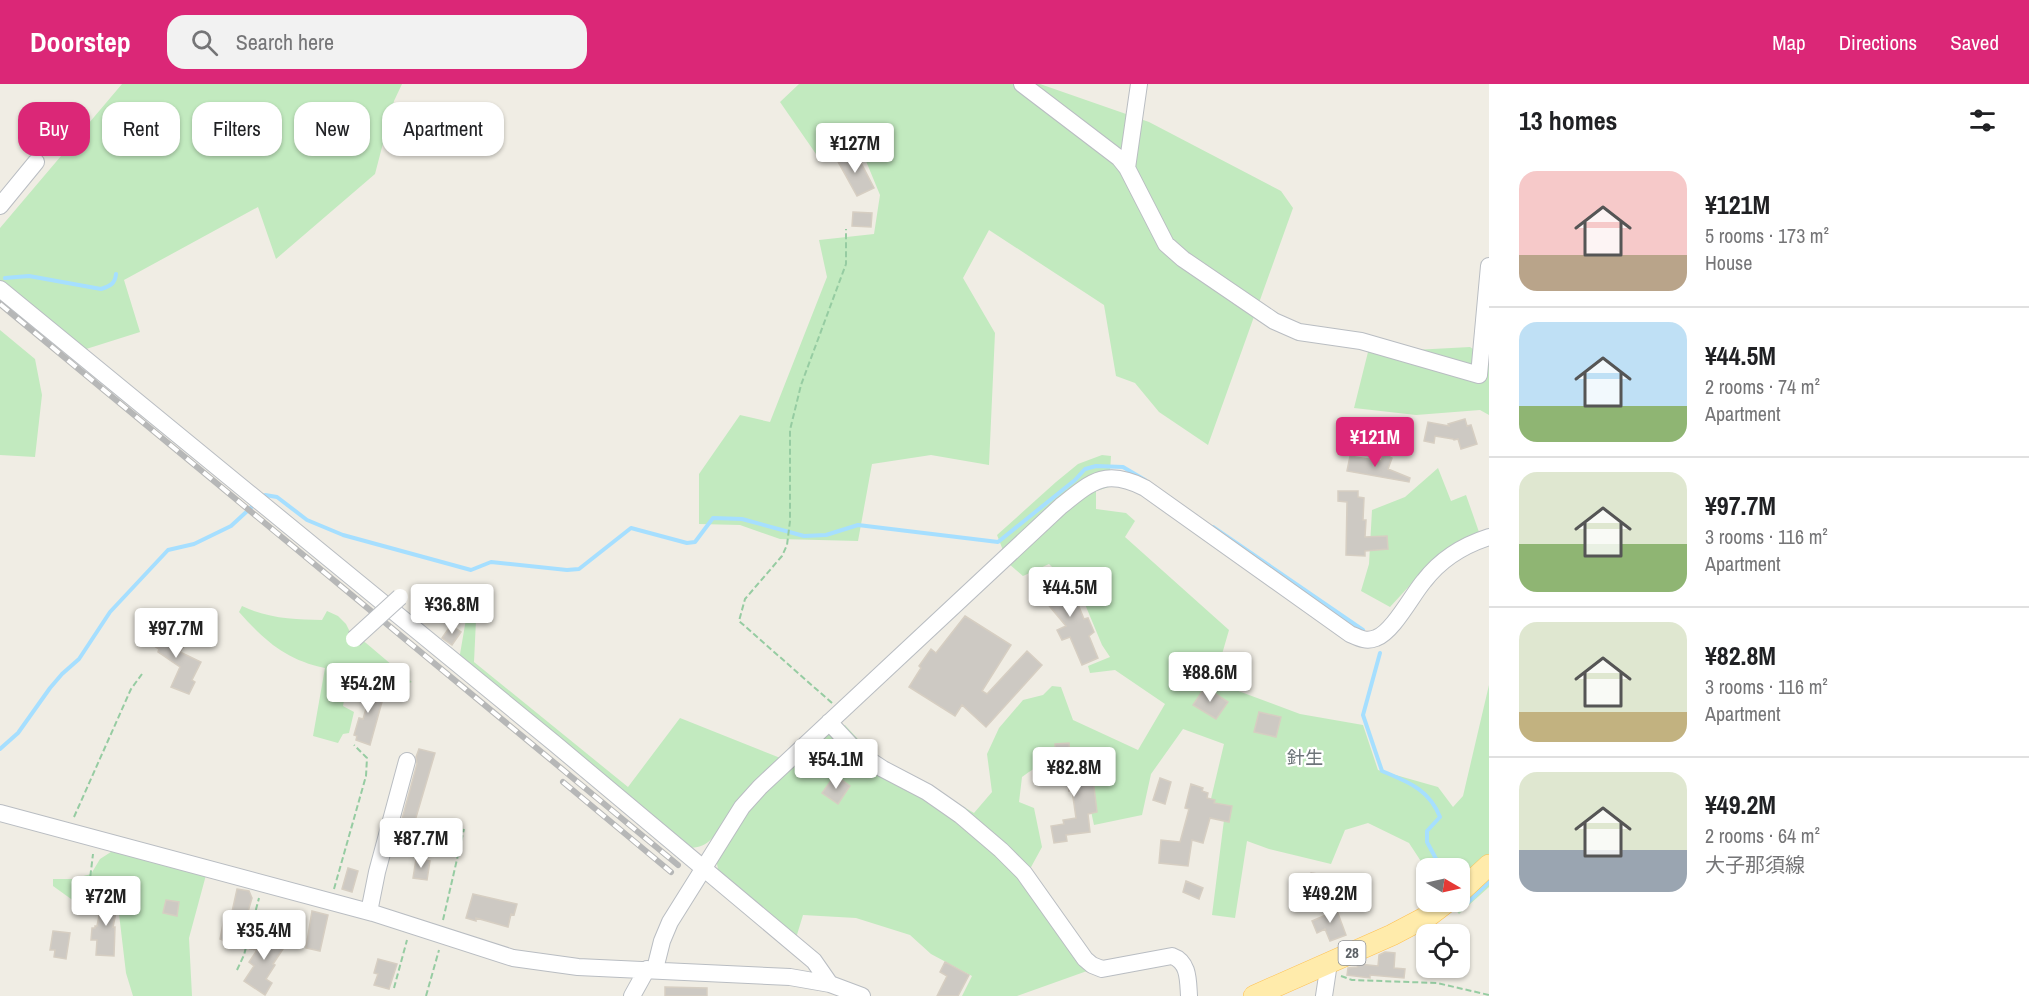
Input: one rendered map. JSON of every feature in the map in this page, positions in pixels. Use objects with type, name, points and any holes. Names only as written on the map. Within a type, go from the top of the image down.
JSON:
[{"type":"main road","points":[[1470,883],[1489,865]]},
{"type":"main road","name":"28","points":[[1254,996],[1392,935],[1434,912]]},
{"type":"street","points":[[1022,84],[1108,149],[1127,168],[1166,244],[1183,259],[1274,321],[1299,333],[1361,341],[1484,377],[1489,266]]},
{"type":"street","points":[[1127,168],[1138,84]]},
{"type":"street","points":[[0,206],[36,162]]},
{"type":"street","points":[[0,289],[528,721],[813,961],[830,984]]},
{"type":"street","points":[[632,996],[651,969],[670,922],[703,868],[742,807],[760,787],[1061,506],[1097,480],[1129,479],[1145,488],[1350,634],[1365,640],[1378,638],[1389,628],[1425,578],[1447,558],[1489,537]]},
{"type":"street","points":[[354,639],[400,597]]},
{"type":"street","points":[[835,716],[857,752],[936,798],[1001,850],[1024,873],[1085,959],[1092,965],[1102,969],[1172,956],[1185,965],[1189,996]]},
{"type":"street","points":[[369,912],[388,829],[407,762]]},
{"type":"street","points":[[0,813],[369,912],[513,958],[578,967],[790,977],[830,984],[862,996]]},
{"type":"street","points":[[1324,996],[1329,963]]},
{"type":"path","points":[[835,716],[740,621],[745,599],[782,556],[787,545],[790,521],[790,430],[801,385],[846,264],[846,229]]},
{"type":"path","points":[[68,832],[131,689],[142,674]]},
{"type":"path","points":[[331,902],[366,776],[367,758],[354,745]]},
{"type":"path","points":[[426,996],[442,935],[464,829]]},
{"type":"path","points":[[86,912],[95,839]]},
{"type":"path","points":[[237,970],[244,955],[262,883]]},
{"type":"path","points":[[394,988],[411,926]]},
{"type":"path","points":[[1329,963],[1340,976],[1352,980],[1437,983],[1489,995]]},
{"type":"green space","points":[[122,84],[402,84],[394,102],[382,102],[382,147],[375,174],[276,259],[258,207],[124,280],[140,332],[83,350],[0,284],[0,228],[61,156],[90,156],[90,122],[102,108],[102,156],[180,156],[180,102],[107,102]]},
{"type":"green space","points":[[799,84],[1040,84],[1149,122],[1281,191],[1293,208],[1208,445],[1159,412],[1135,383],[1116,376],[1104,305],[989,230],[963,278],[995,333],[989,465],[931,455],[872,464],[858,541],[780,539],[740,525],[699,524],[699,474],[740,415],[770,422],[827,277],[819,240],[874,234],[880,195],[859,144],[816,154],[780,102]]},
{"type":"green space","points":[[0,330],[35,359],[42,395],[35,457],[0,455]]},
{"type":"green space","points":[[1372,336],[1414,350],[1470,347],[1489,359],[1489,415],[1480,410],[1416,415],[1354,408]]},
{"type":"green space","points":[[1102,455],[1111,456],[1109,487],[1096,491],[1096,509],[1126,513],[1135,521],[1125,537],[1229,630],[1214,682],[1300,714],[1363,725],[1378,770],[1438,787],[1453,807],[1463,796],[1489,685],[1489,887],[1470,904],[1470,858],[1419,858],[1409,843],[1368,823],[1345,830],[1331,864],[1269,849],[1247,841],[1235,918],[1212,915],[1225,812],[1210,803],[1224,744],[1183,729],[1151,774],[1142,815],[1094,825],[1079,756],[1049,762],[1022,777],[1019,802],[1034,808],[1042,847],[1024,880],[1087,971],[1017,996],[962,996],[972,976],[931,954],[910,935],[856,918],[803,915],[796,938],[719,875],[716,858],[727,818],[710,841],[699,847],[684,847],[459,660],[466,619],[476,620],[474,662],[628,787],[680,718],[793,763],[829,732],[845,725],[869,751],[974,813],[992,792],[987,754],[999,728],[1023,700],[1043,695],[1052,686],[1061,687],[1073,720],[1138,750],[1165,704],[1115,670],[1090,673],[1088,666],[1110,657],[1102,645],[1082,597],[1049,564],[1023,576],[1008,563],[997,535],[1078,464]]},
{"type":"green space","points":[[1438,468],[1451,501],[1466,495],[1479,532],[1412,583],[1390,607],[1361,591],[1369,564],[1372,510],[1405,497]]},
{"type":"green space","points":[[242,606],[271,616],[301,620],[322,620],[327,611],[338,616],[350,632],[412,682],[393,688],[356,680],[347,685],[343,706],[354,712],[349,733],[343,734],[338,743],[313,736],[325,668],[299,660],[277,648],[239,612]]},
{"type":"green space","points":[[114,850],[206,875],[189,938],[192,996],[133,996],[126,973],[117,897],[100,893],[92,906],[78,904],[53,886],[53,879],[72,879],[91,874],[100,859]]},
{"type":"building","points":[[847,152],[853,162],[859,159],[874,188],[857,196],[836,158]]},
{"type":"building","points":[[853,212],[872,213],[871,227],[852,226]]},
{"type":"building","points":[[1465,419],[1467,426],[1471,425],[1477,444],[1461,449],[1458,439],[1435,436],[1434,443],[1424,441],[1428,422],[1449,426],[1448,424]]},
{"type":"building","points":[[1384,454],[1392,458],[1388,469],[1410,478],[1409,482],[1347,471],[1350,456],[1381,461]]},
{"type":"building","points":[[1338,491],[1358,491],[1358,497],[1364,498],[1365,537],[1387,536],[1388,549],[1365,551],[1365,556],[1346,555],[1347,502],[1338,501]]},
{"type":"building","points":[[1055,574],[1075,597],[1084,619],[1088,618],[1094,632],[1089,636],[1098,658],[1082,665],[1070,637],[1062,640],[1057,630],[1066,626],[1036,590]]},
{"type":"building","points":[[965,616],[1011,645],[982,691],[987,694],[1027,651],[1042,665],[986,727],[962,705],[955,716],[909,687],[921,668],[919,666],[931,649],[936,653]]},
{"type":"building","points":[[451,625],[461,632],[452,645],[442,638]]},
{"type":"building","points":[[159,626],[186,643],[180,652],[201,662],[192,680],[195,682],[189,694],[171,687],[180,667],[148,642]]},
{"type":"building","points":[[1205,687],[1228,702],[1216,719],[1193,705]]},
{"type":"building","points":[[353,688],[371,694],[373,688],[385,691],[370,745],[356,740],[357,736],[354,735],[359,718],[363,719],[368,702],[350,696]]},
{"type":"building","points":[[1259,712],[1281,717],[1276,737],[1254,732]]},
{"type":"building","points":[[1069,743],[1070,762],[1073,761],[1076,781],[1093,779],[1097,812],[1088,814],[1090,832],[1066,835],[1067,841],[1054,843],[1051,826],[1064,824],[1063,820],[1076,818],[1072,790],[1069,791],[1067,780],[1062,781],[1059,759],[1056,760],[1055,744]]},
{"type":"building","points":[[419,749],[435,753],[407,848],[395,845]]},
{"type":"building","points":[[835,775],[850,786],[838,804],[822,793]]},
{"type":"building","points":[[1160,778],[1171,782],[1165,804],[1153,800]]},
{"type":"building","points":[[1191,784],[1203,788],[1202,791],[1208,793],[1207,798],[1215,800],[1214,803],[1232,806],[1229,822],[1210,818],[1203,843],[1192,840],[1188,866],[1159,863],[1161,840],[1180,842],[1189,809],[1185,808]]},
{"type":"building","points":[[416,859],[430,861],[427,880],[413,878]]},
{"type":"building","points":[[348,868],[358,871],[352,892],[342,889]]},
{"type":"building","points":[[1311,873],[1324,875],[1322,889],[1309,887]]},
{"type":"building","points":[[1186,881],[1203,888],[1199,899],[1183,892]]},
{"type":"building","points":[[237,889],[249,891],[252,898],[238,946],[220,939],[224,919],[230,921]]},
{"type":"building","points":[[473,894],[517,904],[514,915],[511,914],[508,927],[476,918],[476,921],[466,918]]},
{"type":"building","points":[[103,895],[119,898],[113,927],[115,927],[114,956],[96,955],[97,940],[91,940],[92,928],[97,926]]},
{"type":"building","points":[[166,900],[179,902],[177,916],[163,913]]},
{"type":"building","points":[[1332,904],[1334,909],[1336,908],[1346,935],[1330,941],[1325,929],[1317,933],[1312,921],[1326,915],[1323,908]]},
{"type":"building","points":[[312,911],[328,915],[320,951],[306,948]]},
{"type":"building","points":[[265,930],[285,946],[266,979],[272,983],[265,995],[244,981],[254,966],[249,962],[257,950],[250,949],[258,935],[261,937]]},
{"type":"building","points":[[53,931],[70,933],[66,959],[54,957],[55,950],[50,950]]},
{"type":"building","points":[[1385,952],[1395,953],[1394,968],[1405,969],[1404,978],[1347,975],[1348,968],[1357,967],[1359,964],[1378,966],[1379,955]]},
{"type":"building","points":[[378,959],[397,964],[389,989],[374,985],[378,974],[374,973]]},
{"type":"building","points":[[945,962],[969,975],[958,996],[937,996],[947,976],[940,972]]},
{"type":"building","points":[[665,987],[707,988],[707,996],[665,996]]},
{"type":"waterway","points":[[5,278],[29,276],[101,289],[112,284],[116,274]]},
{"type":"waterway","points":[[261,498],[265,495],[277,497],[307,520],[343,535],[471,570],[491,562],[567,570],[579,569],[631,528],[687,543],[695,542],[713,518],[742,519],[804,536],[826,535],[858,525],[998,542],[1075,480],[1085,469],[1096,466],[1123,467],[1145,480]]},
{"type":"waterway","points":[[0,749],[18,733],[50,688],[79,659],[110,612],[168,550],[194,544],[231,526],[256,503]]},
{"type":"waterway","points":[[1213,527],[1363,630]]},
{"type":"waterway","points":[[1380,653],[1363,715],[1382,771],[1417,788],[1435,807],[1440,817],[1427,831],[1427,842],[1436,858]]},
{"type":"waterway","points":[[1470,900],[1489,882]]},
{"type":"railway","points":[[0,304],[678,865]]},
{"type":"railway","points":[[563,782],[671,872]]},
{"type":"district","name":"針生","points":[[1305,758]]}]
